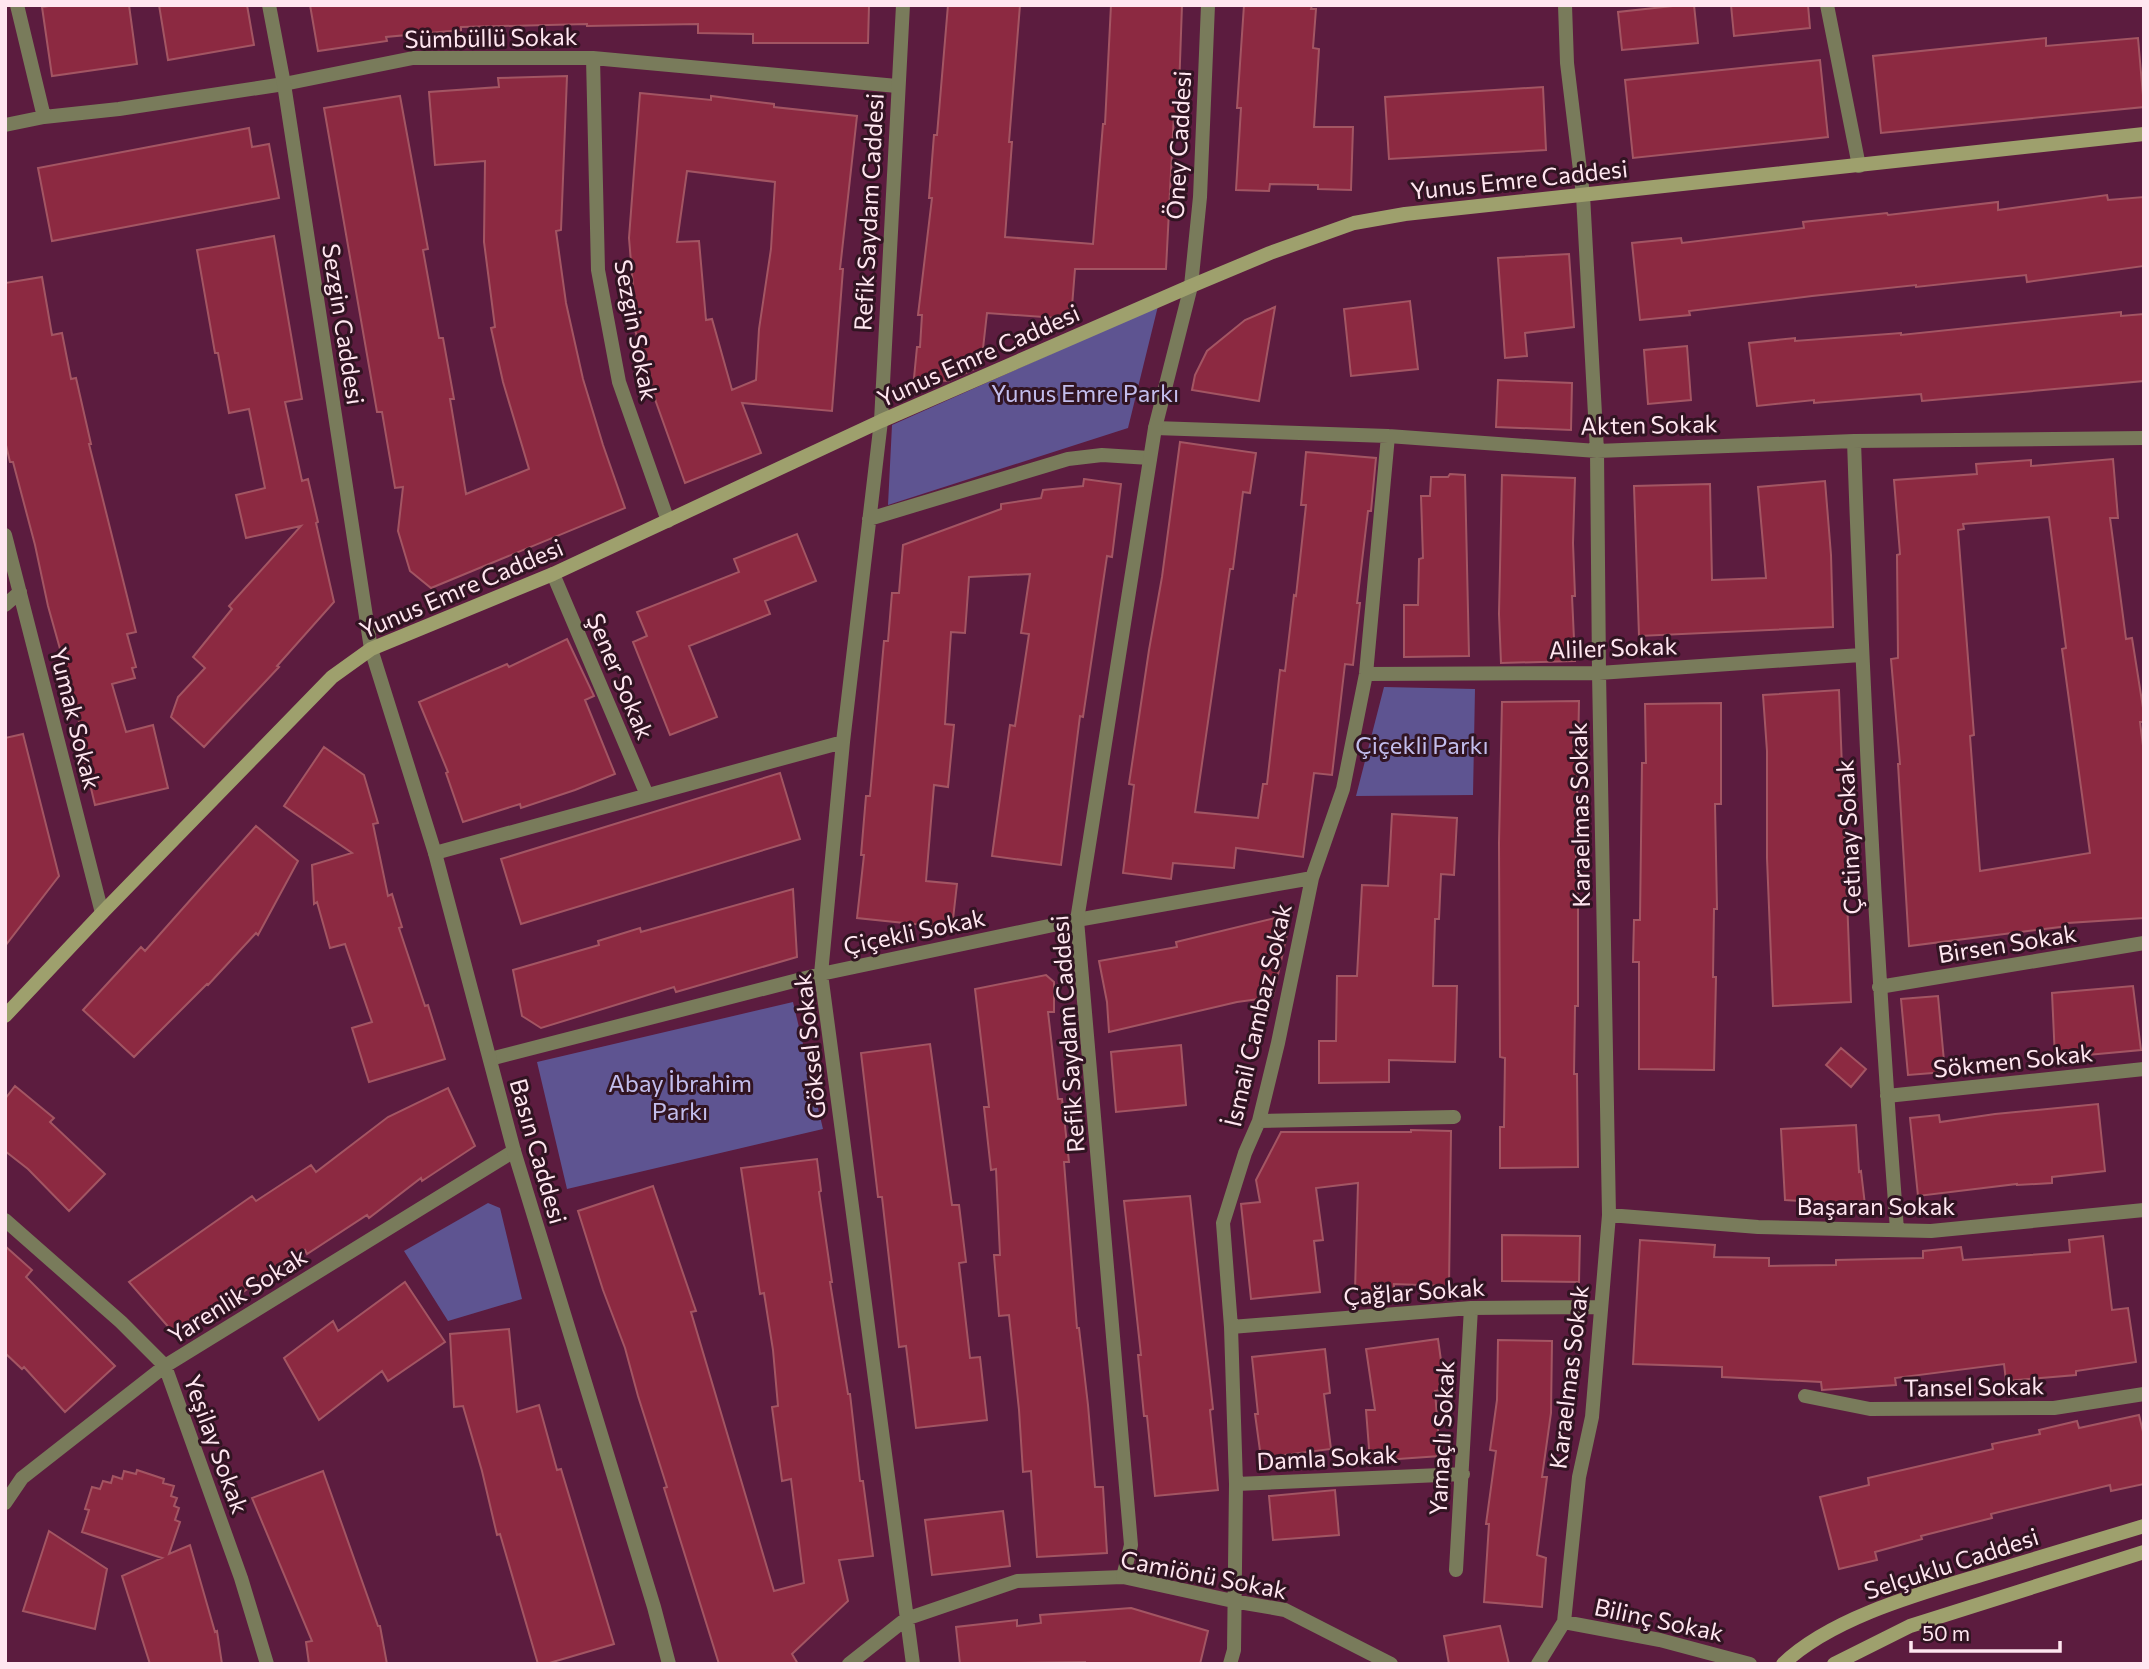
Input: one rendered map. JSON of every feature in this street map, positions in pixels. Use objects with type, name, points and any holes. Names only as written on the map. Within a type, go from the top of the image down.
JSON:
[{"type":"main road","name":"Yunus Emre Caddesi","points":[[5,1016],[332,677],[371,649],[553,574],[881,422],[1270,253],[1354,223],[1405,214],[2144,134]]},
{"type":"main road","name":"Selçuklu Caddesi","points":[[1783,1664],[1796,1651],[1828,1633],[1897,1601],[2144,1526]]},
{"type":"main road","name":"Selçuklu Caddesi","points":[[1834,1664],[1910,1626],[2144,1552]]},
{"type":"street","points":[[17,5],[44,117]]},
{"type":"street","name":"Sezgin Caddesi","points":[[269,5],[284,84],[371,649]]},
{"type":"street","name":"Refik Saydam Caddesi","points":[[881,422],[903,5]]},
{"type":"street","name":"Öney Caddesi","points":[[1191,286],[1200,197],[1208,5]]},
{"type":"street","name":"Karaelmas Sokak","points":[[1564,1622],[1579,1477],[1591,1417],[1609,1215],[1597,451],[1583,195],[1567,63],[1565,5]]},
{"type":"street","points":[[1827,5],[1859,166]]},
{"type":"street","name":"Sümbüllü Sokak","points":[[5,125],[44,117],[119,109],[284,84],[413,58],[593,58],[897,86]]},
{"type":"street","name":"Sezgin Sokak","points":[[593,58],[598,270],[619,382],[668,521]]},
{"type":"street","name":"Refik Saydam Caddesi","points":[[1123,1577],[1131,1545],[1077,920],[1155,428],[1191,286]]},
{"type":"street","name":"Göksel Sokak","points":[[881,422],[843,743],[821,974],[913,1664]]},
{"type":"street","name":"Akten Sokak","points":[[1155,428],[1388,436],[1597,451],[1854,440],[2144,438]]},
{"type":"street","name":"İsmail Cambaz Sokak","points":[[1232,1657],[1236,1484],[1231,1328],[1223,1223],[1245,1153],[1259,1121],[1312,878],[1343,789],[1366,674],[1388,436]]},
{"type":"street","name":"Çetinay Sokak","points":[[1854,440],[1861,655],[1879,987],[1896,1230]]},
{"type":"street","points":[[869,519],[1068,459],[1102,455],[1150,458]]},
{"type":"street","name":"Yumak Sokak","points":[[5,535],[102,913]]},
{"type":"street","name":"Şener Sokak","points":[[553,574],[647,795]]},
{"type":"street","points":[[5,605],[20,592]]},
{"type":"street","name":"Basın Caddesi","points":[[371,649],[435,853],[514,1151],[654,1607],[669,1664]]},
{"type":"street","name":"Aliler Sokak","points":[[1366,674],[1599,673],[1861,655]]},
{"type":"street","points":[[435,853],[843,743]]},
{"type":"street","name":"Çiçekli Sokak","points":[[490,1059],[821,974],[1077,920],[1312,878]]},
{"type":"street","name":"Birsen Sokak","points":[[1879,987],[2144,943]]},
{"type":"street","name":"Sökmen Sokak","points":[[1887,1096],[2144,1069]]},
{"type":"street","points":[[1259,1121],[1454,1117]]},
{"type":"street","name":"Yarenlik Sokak","points":[[5,1503],[22,1478],[165,1366],[514,1151]]},
{"type":"street","name":"Başaran Sokak","points":[[1609,1215],[1758,1227],[1931,1231],[2144,1210]]},
{"type":"street","name":"Yeşilay Sokak","points":[[5,1220],[121,1322],[165,1366],[241,1578],[267,1664]]},
{"type":"street","name":"Çağlar Sokak","points":[[1231,1328],[1471,1308],[1601,1307]]},
{"type":"street","name":"Yamaçlı Sokak","points":[[1456,1570],[1471,1308]]},
{"type":"street","name":"Tansel Sokak","points":[[1805,1396],[1870,1409],[2054,1408],[2144,1394]]},
{"type":"street","name":"Damla Sokak","points":[[1236,1484],[1463,1474]]},
{"type":"street","name":"Camiönü Sokak","points":[[849,1664],[906,1619],[1017,1581],[1123,1577],[1285,1610],[1391,1664]]},
{"type":"street","name":"Bilinç Sokak","points":[[1538,1664],[1564,1622],[1660,1640],[1750,1664]]},
{"type":"green space","name":"Yunus Emre Parkı","points":[[1158,306],[1128,428],[888,505],[892,425]]},
{"type":"green space","name":"Çiçekli Parkı","points":[[1384,687],[1475,689],[1473,795],[1356,796]]},
{"type":"green space","name":"Abay İbrahim Parkı","points":[[793,1002],[823,1129],[567,1189],[537,1062]]},
{"type":"green space","points":[[488,1203],[500,1208],[522,1299],[448,1321],[404,1251]]},
{"type":"building","points":[[129,5],[137,64],[52,76],[42,7]]},
{"type":"building","points":[[159,5],[247,5],[254,45],[168,60]]},
{"type":"building","points":[[310,5],[869,5],[868,43],[753,43],[753,34],[698,33],[698,24],[587,24],[461,27],[461,30],[386,37],[387,41],[318,51]]},
{"type":"building","points":[[948,5],[1020,5],[1009,142],[1012,142],[1005,237],[1093,244],[1105,124],[1111,5],[1182,5],[1179,90],[1177,114],[1174,114],[1166,269],[1075,269],[1071,319],[987,313],[981,366],[948,381],[914,378],[917,347],[920,347],[922,315],[918,315],[932,198],[929,198],[934,135],[937,135]]},
{"type":"building","points":[[1244,5],[1312,5],[1311,9],[1316,9],[1313,48],[1319,49],[1314,127],[1353,127],[1351,190],[1318,189],[1318,185],[1270,184],[1269,191],[1236,190],[1241,108],[1237,108]]},
{"type":"building","points":[[1694,5],[1698,43],[1622,50],[1618,12]]},
{"type":"building","points":[[1731,5],[1808,5],[1810,28],[1734,36]]},
{"type":"building","points":[[2046,38],[2046,46],[2138,38],[2144,107],[1881,133],[1873,56]]},
{"type":"building","points":[[1820,60],[1828,137],[1633,158],[1625,80]]},
{"type":"building","points":[[567,76],[561,230],[556,231],[566,303],[583,379],[625,508],[431,588],[410,571],[398,531],[403,487],[395,488],[382,412],[377,412],[324,108],[400,96],[428,249],[423,250],[439,338],[443,338],[454,399],[450,399],[466,494],[529,469],[503,382],[491,328],[495,327],[484,242],[485,161],[435,165],[429,92],[499,87],[498,78]]},
{"type":"building","points":[[1543,87],[1546,150],[1389,159],[1385,97]]},
{"type":"building","points":[[640,93],[711,100],[711,96],[774,104],[774,107],[857,116],[840,269],[843,269],[832,411],[742,403],[761,453],[685,483],[656,402],[633,323],[636,323],[629,238]],"holes":[[[687,171],[775,182],[771,249],[759,329],[756,380],[732,390],[712,319],[706,320],[699,241],[677,242]]]},
{"type":"building","points":[[249,128],[252,147],[269,144],[279,198],[52,241],[38,168]]},
{"type":"building","points":[[2107,195],[2108,200],[2144,197],[2144,266],[2027,282],[2026,275],[1812,296],[1689,311],[1690,315],[1640,320],[1632,243],[1681,238],[1682,243],[1804,228],[1803,222],[1998,202],[1998,210]]},
{"type":"building","points":[[274,236],[302,399],[285,402],[302,481],[308,479],[334,602],[277,666],[279,667],[204,747],[171,717],[178,697],[205,668],[193,657],[232,609],[229,606],[301,526],[246,538],[236,495],[265,488],[249,409],[229,413],[218,353],[215,353],[197,250]]},
{"type":"building","points":[[1569,254],[1574,327],[1525,333],[1527,356],[1505,358],[1498,258]]},
{"type":"building","points":[[42,277],[52,335],[62,333],[71,379],[76,378],[89,444],[136,632],[127,634],[136,667],[132,668],[135,678],[112,684],[126,732],[153,725],[168,788],[95,805],[80,742],[85,741],[61,663],[64,663],[35,545],[5,441],[5,283]]},
{"type":"building","points":[[1410,301],[1418,369],[1351,376],[1344,309]]},
{"type":"building","points":[[1275,307],[1259,401],[1192,390],[1195,375],[1207,351],[1245,320]]},
{"type":"building","points":[[2121,312],[2121,316],[2144,314],[2144,381],[1922,401],[1921,394],[1757,406],[1749,343],[1795,338],[1795,341],[1901,335]]},
{"type":"building","points":[[1687,346],[1691,400],[1648,404],[1644,350]]},
{"type":"building","points":[[1498,380],[1572,383],[1571,430],[1496,427]]},
{"type":"building","points":[[1180,442],[1256,453],[1250,493],[1243,492],[1195,812],[1258,818],[1263,784],[1267,784],[1280,670],[1285,671],[1294,595],[1296,596],[1306,505],[1301,505],[1306,452],[1376,458],[1357,603],[1360,603],[1353,665],[1345,664],[1332,775],[1314,773],[1303,857],[1236,848],[1234,868],[1173,863],[1171,879],[1123,873],[1134,785],[1129,784],[1162,577]]},
{"type":"building","points":[[2113,459],[2118,518],[2110,518],[2126,639],[2132,638],[2144,714],[2144,722],[2140,722],[2144,754],[2144,918],[2068,923],[2068,926],[1909,946],[1900,764],[1891,659],[1898,658],[1897,555],[1900,554],[1894,480],[1977,474],[1976,464],[2031,460],[2031,466]],"holes":[[[2049,517],[2066,648],[2062,649],[2090,853],[1980,871],[1970,736],[1974,735],[1958,530],[1964,529],[1963,524]]]},
{"type":"building","points":[[1450,474],[1465,475],[1469,656],[1404,657],[1404,605],[1418,605],[1419,559],[1423,558],[1421,496],[1430,496],[1431,477],[1448,477]]},
{"type":"building","points":[[1502,475],[1575,478],[1575,596],[1572,596],[1575,661],[1501,663],[1499,614]]},
{"type":"building","points":[[1084,479],[1121,484],[1112,557],[1107,556],[1083,717],[1080,716],[1061,865],[992,856],[1010,725],[1015,726],[1029,634],[1021,633],[1030,574],[969,577],[965,633],[951,632],[945,724],[954,725],[948,787],[934,785],[926,881],[957,884],[952,928],[857,918],[864,855],[861,855],[866,796],[870,796],[884,641],[888,641],[892,593],[899,593],[903,545],[1001,509],[1001,504],[1041,498],[1043,490],[1083,486]]},
{"type":"building","points":[[1825,481],[1833,627],[1639,636],[1634,486],[1710,484],[1712,580],[1766,578],[1758,487]]},
{"type":"building","points":[[797,534],[816,581],[765,601],[770,614],[689,646],[717,717],[670,735],[633,642],[647,636],[637,612],[739,572],[734,559]]},
{"type":"building","points":[[567,639],[594,696],[585,700],[615,774],[521,808],[520,804],[463,822],[446,773],[448,772],[419,702],[507,664],[509,667]]},
{"type":"building","points":[[1839,690],[1851,1002],[1773,1006],[1767,858],[1767,751],[1763,695]]},
{"type":"building","points":[[1579,701],[1576,857],[1578,1006],[1575,1006],[1574,1074],[1577,1074],[1578,1167],[1500,1168],[1500,1127],[1504,1127],[1505,1058],[1500,1057],[1499,843],[1502,702]]},
{"type":"building","points":[[1721,703],[1721,804],[1715,804],[1717,909],[1714,909],[1714,1070],[1639,1069],[1639,962],[1633,962],[1634,920],[1640,920],[1642,763],[1646,763],[1645,704]]},
{"type":"building","points":[[23,734],[59,876],[5,946],[5,738]]},
{"type":"building","points":[[324,747],[364,775],[378,823],[373,824],[388,896],[392,894],[402,927],[399,928],[445,1059],[369,1082],[352,1028],[372,1022],[345,944],[330,948],[317,902],[314,904],[312,865],[352,853],[284,806]]},
{"type":"building","points":[[780,773],[800,839],[521,924],[501,859]]},
{"type":"building","points":[[1392,814],[1457,818],[1454,875],[1441,874],[1439,919],[1435,919],[1433,986],[1457,986],[1455,1062],[1389,1060],[1389,1082],[1319,1083],[1319,1041],[1336,1041],[1337,976],[1357,976],[1362,885],[1388,886]]},
{"type":"building","points":[[256,826],[298,861],[258,935],[256,933],[208,985],[134,1057],[83,1010],[141,947],[145,951]]},
{"type":"building","points":[[793,889],[797,957],[676,992],[674,987],[541,1028],[522,1016],[513,970],[599,945],[598,941],[640,928],[641,932]]},
{"type":"building","points":[[1283,916],[1287,934],[1273,997],[1237,1002],[1109,1032],[1107,1002],[1099,961],[1177,947],[1176,942]]},
{"type":"building","points":[[1046,975],[1054,982],[1054,1012],[1048,1012],[1058,1099],[1062,1099],[1069,1162],[1064,1162],[1077,1328],[1088,1405],[1095,1487],[1103,1487],[1107,1553],[1037,1557],[1031,1471],[1023,1472],[1009,1315],[999,1316],[994,1255],[1000,1255],[996,1169],[991,1170],[984,1107],[989,1107],[975,989]]},
{"type":"building","points":[[2133,986],[2141,1050],[2055,1058],[2052,993]]},
{"type":"building","points":[[1938,996],[1945,1072],[1908,1075],[1901,999]]},
{"type":"building","points":[[930,1044],[952,1205],[959,1205],[966,1262],[959,1263],[970,1358],[980,1357],[987,1420],[916,1428],[906,1346],[899,1347],[882,1197],[878,1197],[861,1053]]},
{"type":"building","points":[[1181,1045],[1186,1105],[1116,1112],[1111,1052]]},
{"type":"building","points":[[1841,1048],[1866,1069],[1851,1087],[1826,1065]]},
{"type":"building","points":[[15,1086],[54,1118],[50,1122],[105,1174],[69,1211],[28,1169],[5,1151],[5,1099]]},
{"type":"building","points":[[448,1088],[475,1146],[422,1181],[421,1178],[369,1218],[367,1215],[307,1254],[305,1250],[240,1294],[237,1291],[179,1339],[129,1282],[252,1196],[256,1201],[311,1165],[316,1172],[388,1117]]},
{"type":"building","points":[[2098,1104],[2105,1171],[2052,1177],[2052,1183],[2017,1184],[1918,1196],[1910,1118],[1939,1115],[1940,1122]]},
{"type":"building","points":[[1856,1125],[1859,1172],[1861,1171],[1865,1205],[1785,1200],[1781,1129]]},
{"type":"building","points":[[1451,1131],[1449,1286],[1394,1284],[1394,1292],[1355,1291],[1358,1183],[1316,1188],[1323,1240],[1314,1241],[1320,1292],[1251,1299],[1241,1204],[1260,1202],[1256,1180],[1281,1132]]},
{"type":"building","points":[[817,1159],[830,1282],[850,1394],[860,1481],[863,1481],[873,1556],[839,1560],[848,1601],[792,1654],[798,1664],[719,1664],[664,1488],[667,1487],[625,1348],[578,1211],[653,1186],[696,1311],[691,1312],[774,1591],[804,1583],[791,1479],[782,1481],[772,1407],[778,1406],[773,1350],[764,1293],[760,1294],[741,1168]]},
{"type":"building","points":[[1190,1196],[1213,1409],[1210,1410],[1218,1490],[1155,1496],[1147,1416],[1144,1416],[1138,1355],[1141,1355],[1124,1201]]},
{"type":"building","points":[[1502,1235],[1580,1236],[1579,1282],[1502,1281]]},
{"type":"building","points":[[2103,1236],[2112,1310],[2128,1308],[2136,1362],[2076,1371],[2076,1375],[2006,1381],[2004,1364],[1895,1378],[1896,1385],[1822,1390],[1821,1382],[1722,1377],[1722,1367],[1633,1364],[1640,1240],[1715,1245],[1714,1257],[1769,1258],[1769,1266],[1836,1265],[1836,1260],[1923,1258],[1923,1251],[1961,1247],[1963,1260],[2070,1252],[2069,1240]]},
{"type":"building","points":[[5,1246],[32,1270],[26,1277],[115,1366],[65,1412],[24,1367],[22,1369],[5,1353]]},
{"type":"building","points":[[405,1282],[445,1342],[388,1381],[382,1371],[319,1420],[284,1358],[333,1321],[338,1331]]},
{"type":"building","points":[[509,1329],[517,1412],[539,1405],[557,1470],[561,1469],[614,1644],[546,1664],[538,1664],[500,1534],[497,1535],[463,1406],[454,1407],[450,1334]]},
{"type":"building","points":[[1438,1339],[1445,1389],[1435,1391],[1440,1456],[1370,1461],[1366,1410],[1375,1410],[1366,1349]]},
{"type":"building","points":[[1498,1340],[1552,1341],[1551,1413],[1542,1477],[1547,1477],[1537,1555],[1546,1558],[1542,1607],[1484,1602],[1489,1524],[1486,1524],[1496,1451],[1490,1450],[1497,1400]]},
{"type":"building","points":[[1325,1349],[1330,1393],[1324,1394],[1331,1449],[1261,1458],[1252,1357]]},
{"type":"building","points":[[2139,1415],[2144,1436],[2144,1484],[2111,1491],[2110,1485],[1991,1514],[1992,1518],[1921,1536],[1922,1539],[1875,1552],[1877,1560],[1839,1569],[1820,1497],[1869,1485],[1868,1478],[1993,1449],[1992,1444],[2040,1434],[2039,1430],[2077,1421],[2079,1428]]},
{"type":"building","points":[[137,1470],[164,1479],[163,1483],[174,1486],[171,1496],[177,1498],[174,1506],[179,1508],[175,1520],[180,1522],[169,1554],[190,1545],[215,1632],[217,1631],[222,1664],[150,1664],[122,1576],[162,1558],[82,1532],[92,1487],[100,1489],[103,1481],[111,1483],[113,1476],[122,1479],[124,1471],[136,1474]]},
{"type":"building","points":[[323,1471],[380,1626],[387,1664],[309,1664],[306,1642],[312,1641],[252,1498]]},
{"type":"building","points":[[1335,1490],[1339,1535],[1273,1540],[1269,1496]]},
{"type":"building","points":[[1003,1511],[1010,1566],[932,1575],[925,1520]]},
{"type":"building","points":[[49,1531],[107,1569],[95,1629],[23,1611]]},
{"type":"building","points":[[1131,1608],[1208,1631],[1200,1664],[960,1664],[956,1627],[1017,1620],[1017,1626],[1041,1623],[1040,1615]]},
{"type":"building","points":[[1500,1626],[1509,1664],[1449,1664],[1444,1636]]}]
